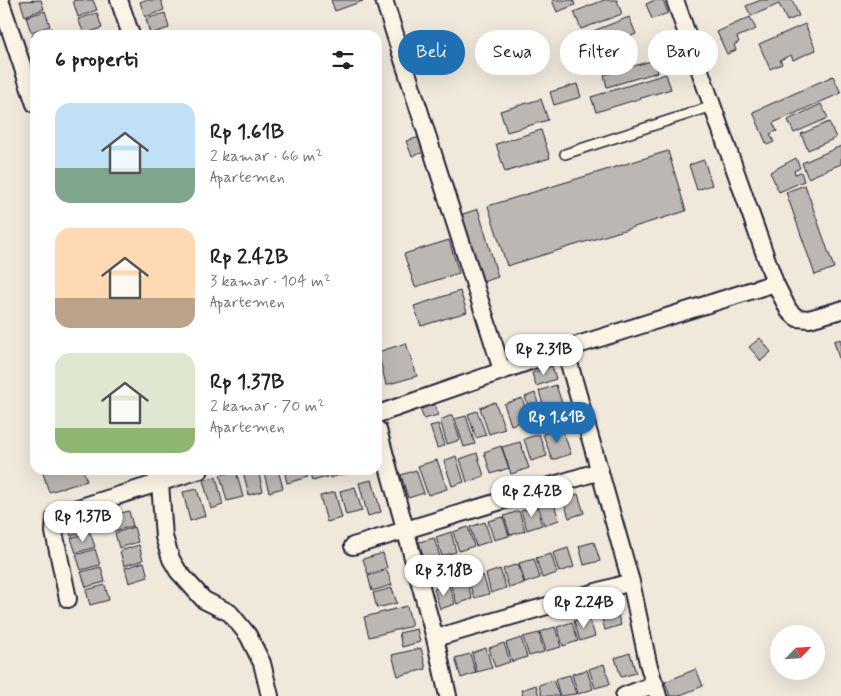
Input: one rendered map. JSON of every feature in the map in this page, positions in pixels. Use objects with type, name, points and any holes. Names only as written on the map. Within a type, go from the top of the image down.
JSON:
[{"type":"street","points":[[0,0],[30,89]]},
{"type":"street","points":[[120,0],[129,30]]},
{"type":"street","points":[[384,0],[502,370]]},
{"type":"street","points":[[675,0],[775,284],[789,311],[797,318],[809,319],[841,310]]},
{"type":"street","points":[[382,413],[565,349],[775,284]]},
{"type":"street","points":[[565,349],[631,582],[648,663],[657,690],[624,696]]},
{"type":"street","points":[[382,444],[435,638],[448,696]]},
{"type":"street","points":[[353,546],[600,471]]},
{"type":"street","points":[[68,599],[54,532],[55,518],[62,512],[157,476],[164,537],[171,560],[178,571],[204,600],[230,613],[248,635],[262,663],[270,696]]},
{"type":"street","points":[[435,638],[631,582]]},
{"type":"lane","points":[[565,154],[713,106]]},
{"type":"building","points":[[41,0],[44,9],[25,16],[20,1]]},
{"type":"building","points":[[93,0],[97,10],[78,17],[73,1]]},
{"type":"building","points":[[145,0],[161,0],[164,10],[145,17],[140,2]]},
{"type":"building","points":[[331,0],[363,0],[363,1],[335,11]]},
{"type":"building","points":[[552,0],[573,0],[575,5],[557,12]]},
{"type":"building","points":[[604,0],[617,0],[622,14],[581,29],[574,12]]},
{"type":"building","points":[[655,0],[663,0],[668,13],[652,19],[646,4]]},
{"type":"building","points":[[761,0],[792,0],[799,16],[787,21],[779,4],[751,16],[746,6]]},
{"type":"building","points":[[45,11],[50,26],[30,30],[26,17]]},
{"type":"building","points":[[97,13],[102,28],[82,30],[78,19]]},
{"type":"building","points":[[165,13],[169,28],[149,30],[146,19]]},
{"type":"building","points":[[629,17],[634,30],[596,30]]},
{"type":"building","points":[[750,17],[756,29],[737,37],[739,42],[734,45],[736,50],[727,54],[718,32]]},
{"type":"building","points":[[805,24],[816,50],[793,60],[791,55],[780,60],[782,64],[770,69],[759,44]]},
{"type":"building","points":[[648,62],[648,75],[607,87],[604,75],[638,75],[638,65]]},
{"type":"building","points":[[663,75],[666,75],[671,89],[596,112],[591,97]]},
{"type":"building","points":[[833,76],[841,93],[773,123],[777,131],[770,134],[774,142],[767,145],[753,112]]},
{"type":"building","points":[[577,84],[581,97],[554,105],[550,92]]},
{"type":"building","points":[[541,99],[548,120],[507,132],[500,111]]},
{"type":"building","points":[[821,104],[828,118],[794,133],[788,120]]},
{"type":"building","points":[[829,122],[836,138],[808,150],[801,134]]},
{"type":"building","points":[[541,130],[550,158],[505,172],[496,144]]},
{"type":"building","points":[[420,137],[425,152],[412,156],[406,141]]},
{"type":"building","points":[[841,146],[841,164],[808,178],[802,163]]},
{"type":"building","points":[[668,151],[686,211],[507,266],[488,206]]},
{"type":"building","points":[[796,158],[800,168],[794,171],[795,174],[801,172],[804,181],[779,192],[770,172]]},
{"type":"building","points":[[704,160],[712,185],[697,190],[689,165]]},
{"type":"building","points":[[805,185],[834,268],[815,275],[786,192]]},
{"type":"building","points":[[478,209],[498,277],[480,283],[460,215]]},
{"type":"building","points":[[449,240],[459,273],[415,287],[404,254]]},
{"type":"building","points":[[460,291],[467,312],[421,326],[414,306]]},
{"type":"building","points":[[760,338],[771,352],[761,361],[749,347]]},
{"type":"building","points":[[841,339],[841,366],[834,341]]},
{"type":"building","points":[[406,343],[417,376],[386,385],[382,368],[382,351]]},
{"type":"building","points":[[552,366],[556,379],[536,386],[532,373]]},
{"type":"building","points":[[556,385],[565,412],[547,418],[539,391]]},
{"type":"building","points":[[535,393],[542,416],[533,419],[525,397]]},
{"type":"building","points":[[432,396],[438,415],[424,419],[417,401]]},
{"type":"building","points":[[522,398],[529,419],[511,425],[504,404]]},
{"type":"building","points":[[495,402],[505,429],[489,434],[480,408]]},
{"type":"building","points":[[477,411],[486,435],[476,438],[468,414]]},
{"type":"building","points":[[452,415],[460,440],[447,444],[440,420]]},
{"type":"building","points":[[466,416],[475,444],[464,447],[455,419]]},
{"type":"building","points":[[438,424],[445,445],[437,448],[430,426]]},
{"type":"building","points":[[562,428],[571,454],[552,460],[543,434]]},
{"type":"building","points":[[539,434],[547,456],[531,461],[524,439]]},
{"type":"building","points":[[520,442],[529,468],[511,474],[502,447]]},
{"type":"building","points":[[501,446],[509,468],[491,474],[484,452]]},
{"type":"building","points":[[477,453],[484,476],[467,482],[460,459]]},
{"type":"building","points":[[456,456],[464,482],[452,486],[444,461]]},
{"type":"building","points":[[437,460],[447,489],[428,495],[418,466]]},
{"type":"building","points":[[416,470],[424,493],[408,498],[401,475]]},
{"type":"building","points":[[44,475],[85,475],[87,481],[49,492]]},
{"type":"building","points":[[220,475],[237,475],[243,497],[227,501]]},
{"type":"building","points":[[244,475],[259,475],[263,491],[249,495]]},
{"type":"building","points":[[264,475],[279,475],[283,488],[269,492]]},
{"type":"building","points":[[285,475],[307,475],[308,477],[287,483]]},
{"type":"building","points":[[311,475],[326,475],[327,477],[313,481]]},
{"type":"building","points":[[329,475],[340,475],[330,478]]},
{"type":"building","points":[[216,477],[223,505],[211,509],[203,480]]},
{"type":"building","points":[[372,480],[381,512],[368,516],[359,483]]},
{"type":"building","points":[[355,487],[362,511],[346,515],[340,491]]},
{"type":"building","points":[[197,489],[205,516],[190,521],[183,492]]},
{"type":"building","points":[[335,492],[342,518],[327,522],[320,496]]},
{"type":"building","points":[[578,494],[584,513],[569,518],[563,499]]},
{"type":"building","points":[[553,501],[559,520],[544,525],[538,505]]},
{"type":"building","points":[[536,506],[542,525],[527,530],[521,511]]},
{"type":"building","points":[[129,511],[133,526],[114,531],[109,516]]},
{"type":"building","points":[[519,511],[525,531],[510,535],[504,516]]},
{"type":"building","points":[[85,515],[90,530],[71,536],[66,521]]},
{"type":"building","points":[[503,517],[509,536],[494,540],[488,521]]},
{"type":"building","points":[[485,522],[491,541],[476,546],[470,527]]},
{"type":"building","points":[[134,527],[138,542],[119,548],[115,533]]},
{"type":"building","points":[[468,527],[474,546],[459,551],[453,532]]},
{"type":"building","points":[[90,532],[95,547],[76,553],[71,538]]},
{"type":"building","points":[[451,532],[456,552],[442,556],[436,537]]},
{"type":"building","points":[[434,538],[440,557],[425,562],[419,542]]},
{"type":"building","points":[[594,542],[600,561],[584,565],[579,546]]},
{"type":"building","points":[[139,545],[143,560],[124,566],[120,551]]},
{"type":"building","points":[[568,548],[574,567],[559,572],[553,553]]},
{"type":"building","points":[[95,549],[100,565],[81,570],[76,555]]},
{"type":"building","points":[[383,553],[387,568],[368,574],[363,559]]},
{"type":"building","points":[[551,554],[557,573],[542,578],[536,558]]},
{"type":"building","points":[[534,559],[540,578],[525,583],[519,563]]},
{"type":"building","points":[[144,562],[148,577],[129,583],[125,568]]},
{"type":"building","points":[[518,564],[524,583],[509,588],[503,569]]},
{"type":"building","points":[[101,567],[105,582],[86,587],[81,572]]},
{"type":"building","points":[[500,569],[506,588],[491,593],[486,574]]},
{"type":"building","points":[[387,570],[392,585],[372,591],[368,576]]},
{"type":"building","points":[[483,575],[489,594],[474,598],[468,579]]},
{"type":"building","points":[[466,580],[472,599],[457,604],[451,585]]},
{"type":"building","points":[[105,585],[109,600],[90,605],[86,590]]},
{"type":"building","points":[[449,585],[455,604],[440,609],[434,589]]},
{"type":"building","points":[[392,588],[397,603],[377,608],[373,593]]},
{"type":"building","points":[[407,606],[412,626],[369,637],[364,617]]},
{"type":"building","points":[[615,606],[621,625],[605,630],[600,611]]},
{"type":"building","points":[[589,617],[595,636],[580,641],[574,621]]},
{"type":"building","points":[[572,622],[578,641],[563,646],[557,627]]},
{"type":"building","points":[[555,627],[561,647],[546,651],[540,632]]},
{"type":"building","points":[[417,629],[420,642],[402,647],[399,633]]},
{"type":"building","points":[[539,633],[544,652],[529,656],[523,637]]},
{"type":"building","points":[[521,638],[527,657],[512,662],[506,643]]},
{"type":"building","points":[[504,643],[510,662],[495,667],[489,648]]},
{"type":"building","points":[[421,648],[426,669],[398,676],[392,655]]},
{"type":"building","points":[[486,648],[492,668],[477,672],[472,653]]},
{"type":"building","points":[[630,653],[636,673],[621,677],[615,658]]},
{"type":"building","points":[[470,654],[476,673],[461,678],[455,658]]},
{"type":"building","points":[[604,664],[610,684],[595,688],[589,669]]},
{"type":"building","points":[[696,669],[703,686],[678,696],[670,696],[665,682]]},
{"type":"building","points":[[587,670],[593,689],[578,694],[572,674]]},
{"type":"building","points":[[570,675],[576,694],[560,696],[555,679]]},
{"type":"building","points":[[553,680],[559,696],[542,696],[539,685]]},
{"type":"building","points":[[536,685],[539,696],[523,696],[521,690]]}]
